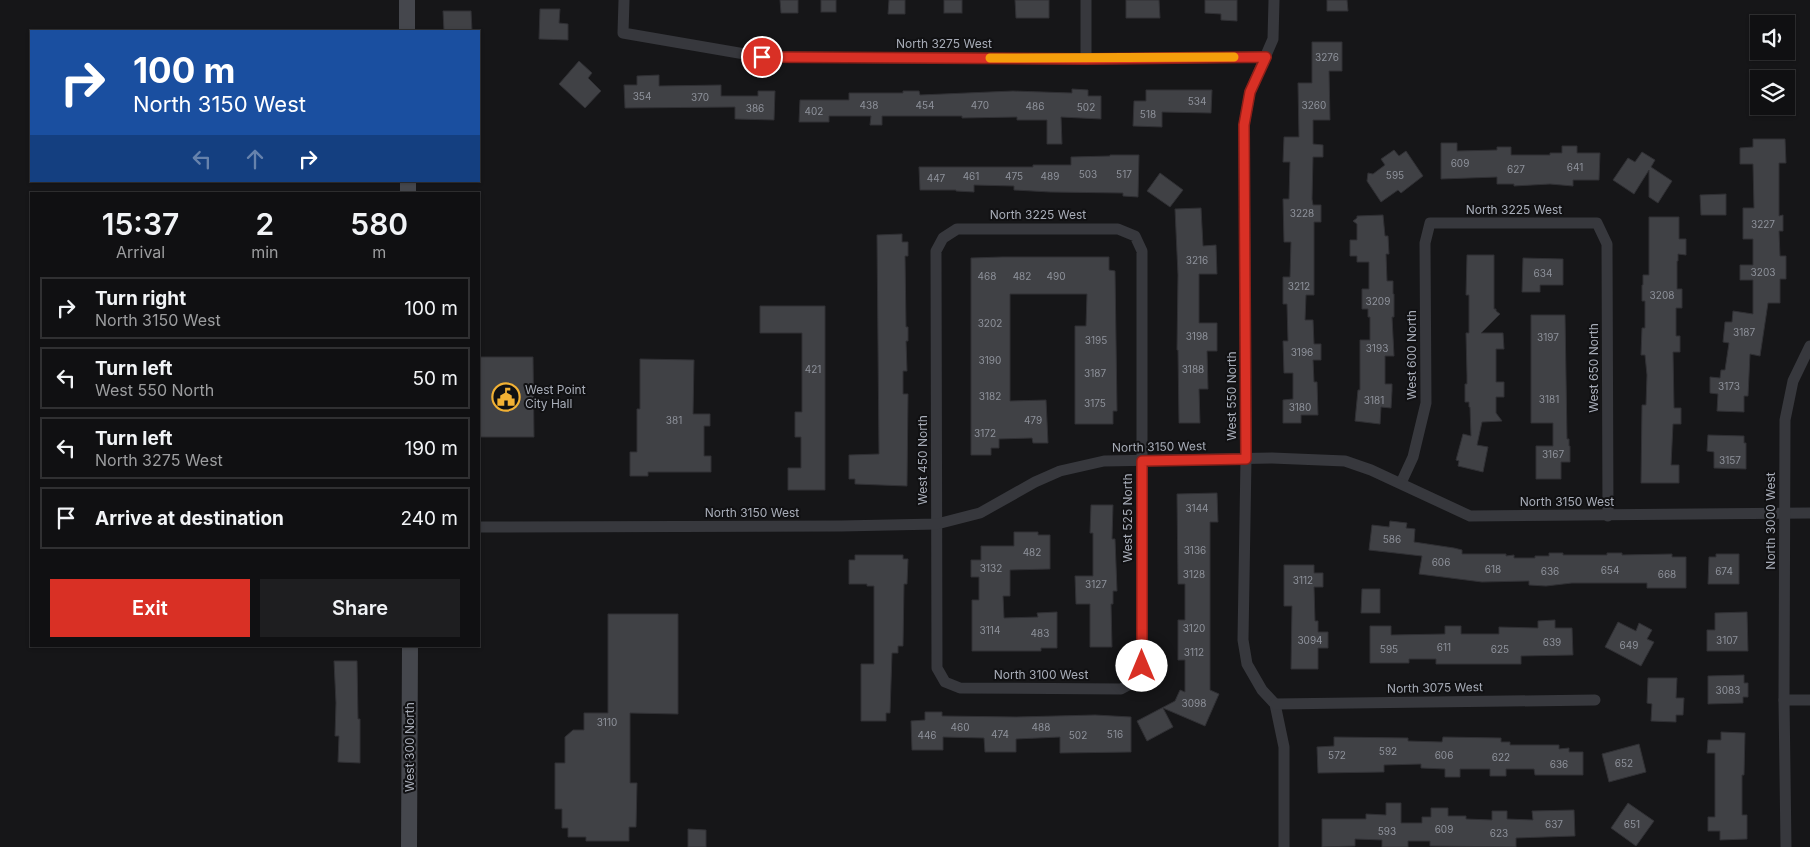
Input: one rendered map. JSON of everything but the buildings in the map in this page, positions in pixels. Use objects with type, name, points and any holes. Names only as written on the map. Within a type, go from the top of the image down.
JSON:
[{"type":"main road","points":[[407,0],[407,30]]},
{"type":"main road","name":"West 300 North","points":[[409,847],[410,647]]},
{"type":"street","name":"North 3275 West","points":[[624,0],[623,33],[762,57],[1086,59],[1266,57]]},
{"type":"street","points":[[1086,0],[1086,59]]},
{"type":"street","name":"West 550 North","points":[[1274,0],[1274,39],[1250,92],[1244,125],[1246,459],[1243,640],[1247,664],[1262,690],[1275,704],[1284,747],[1284,847]]},
{"type":"street","name":"North 3225 West","points":[[1430,223],[1597,223]]},
{"type":"street","name":"West 600 North","points":[[1401,483],[1413,457],[1426,403],[1425,243],[1430,223]]},
{"type":"street","name":"West 650 North","points":[[1597,223],[1607,244],[1608,516]]},
{"type":"street","name":"North 3225 West","points":[[943,238],[957,230],[967,229],[1118,229],[1135,236]]},
{"type":"street","name":"West 525 North","points":[[1135,236],[1142,251],[1142,666],[1136,681]]},
{"type":"street","name":"West 450 North","points":[[943,238],[936,251],[937,668],[945,682]]},
{"type":"street","name":"North 3000 West","points":[[1786,847],[1784,700],[1785,420],[1793,381],[1810,346]]},
{"type":"street","name":"North 3150 West","points":[[480,527],[937,524],[980,513],[1035,482],[1060,471],[1104,461],[1272,458],[1345,461],[1401,483],[1470,516],[1810,513]]},
{"type":"street","name":"North 3100 West","points":[[945,682],[960,688],[1121,689],[1136,681]]},
{"type":"street","name":"North 3075 West","points":[[1275,704],[1595,700]]},
{"type":"street","points":[[1784,700],[1810,700]]},
{"type":"slow traffic","points":[[990,58],[1234,57]]},
{"type":"place","name":"West Point City Hall","points":[[506,397]]},
{"type":"route","points":[[762,57],[1086,59],[1266,57],[1250,92],[1244,125],[1246,459],[1142,461],[1142,666]]}]
